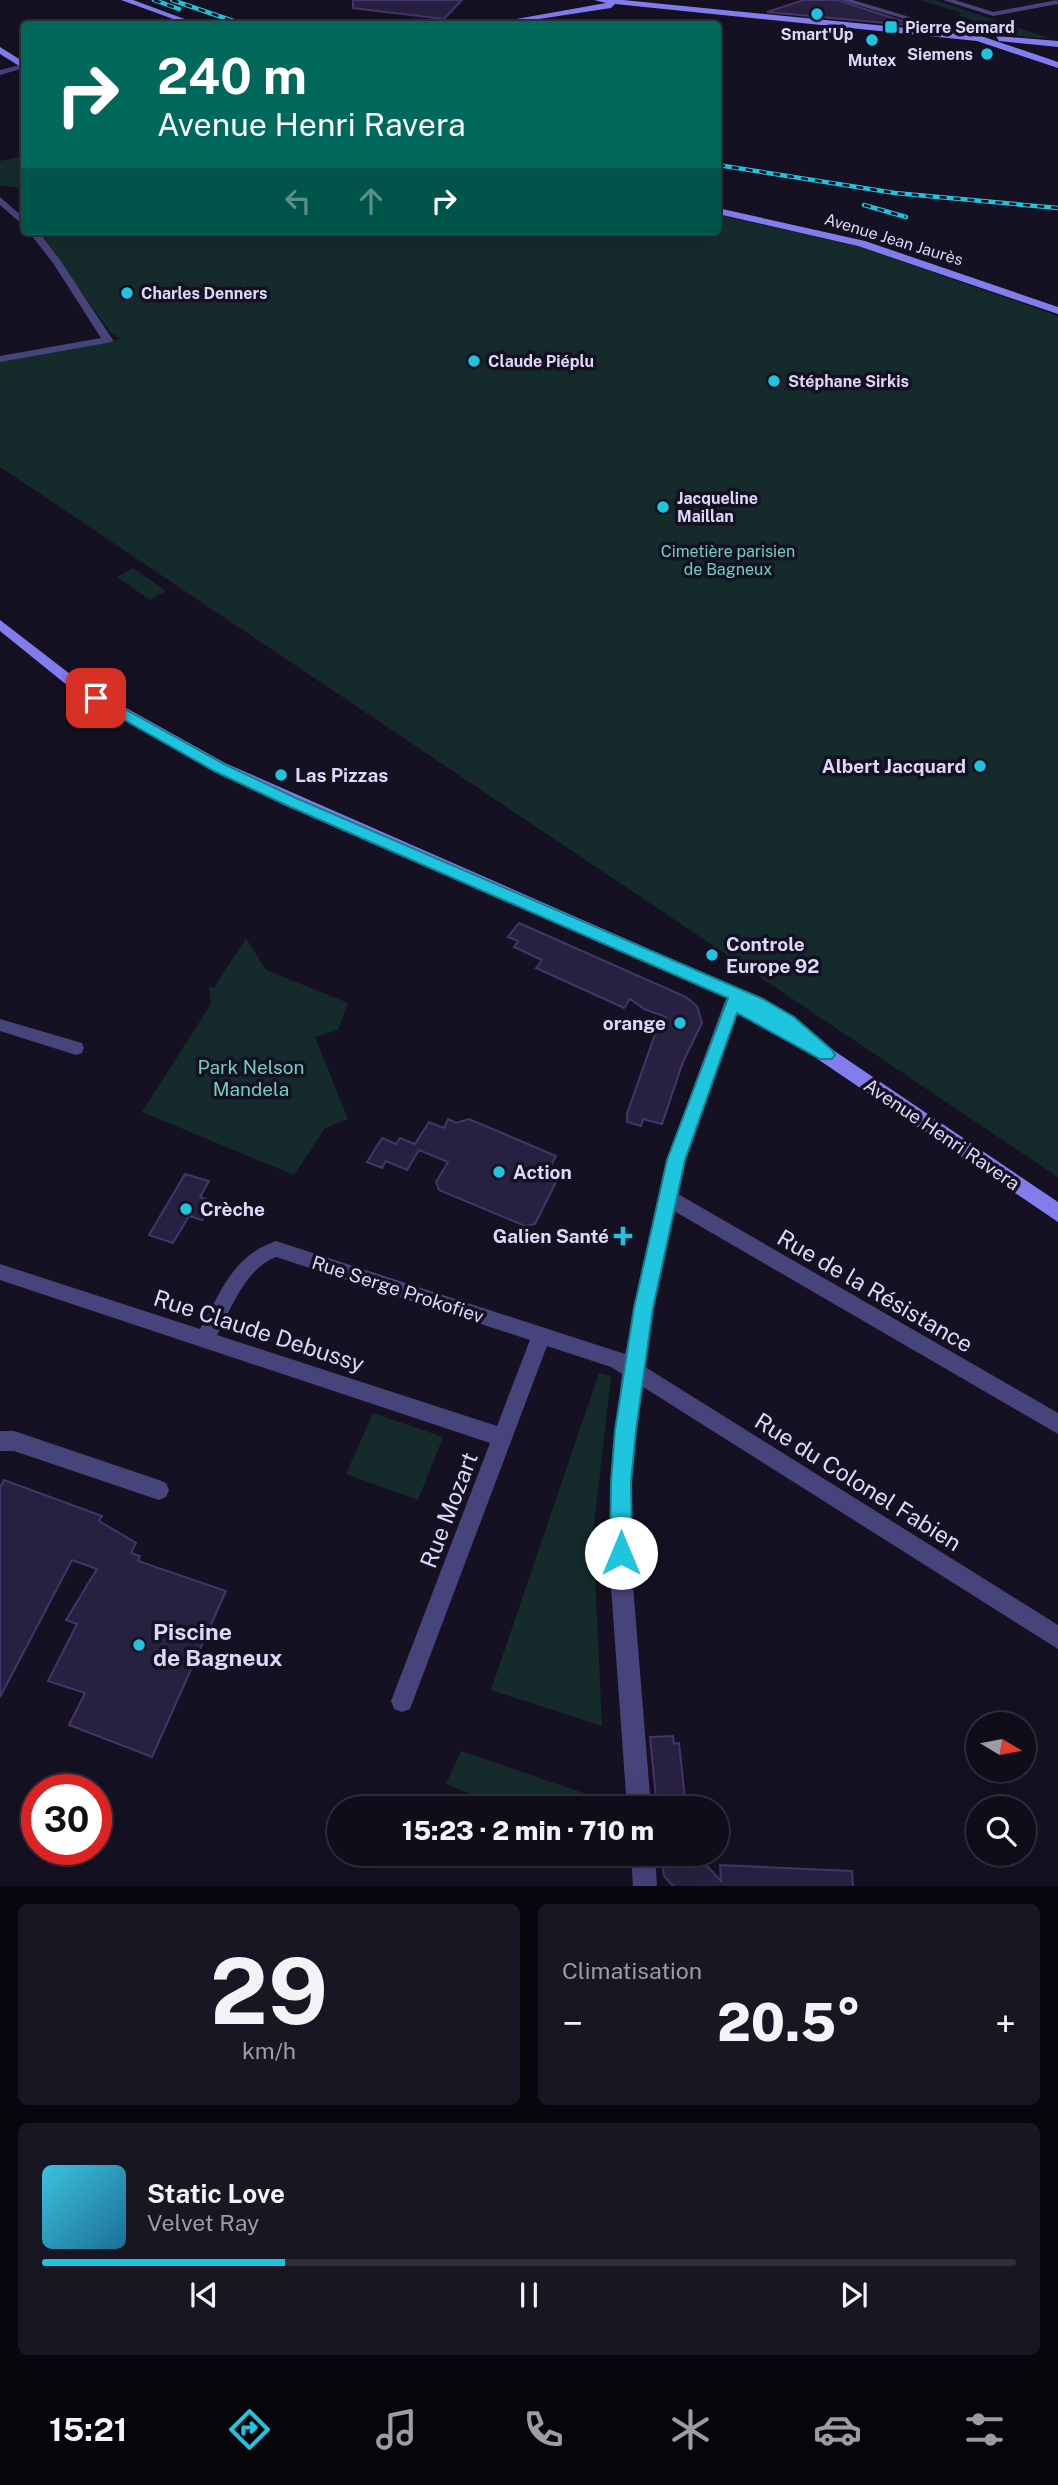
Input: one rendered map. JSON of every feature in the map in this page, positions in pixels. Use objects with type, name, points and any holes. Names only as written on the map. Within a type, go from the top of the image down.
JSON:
[{"type":"street","points":[[125,0],[185,21]]},
{"type":"street","points":[[597,0],[891,30],[946,32],[1023,45],[1038,59]]},
{"type":"street","points":[[512,21],[632,0]]},
{"type":"street","points":[[845,0],[946,32]]},
{"type":"street","points":[[947,0],[993,14],[1058,2]]},
{"type":"street","points":[[998,41],[1010,49],[1058,65]]},
{"type":"street","points":[[1010,49],[1023,45],[1058,44]]},
{"type":"street","points":[[0,50],[21,64]]},
{"type":"street","points":[[0,73],[21,67]]},
{"type":"street","points":[[0,200],[21,220]]},
{"type":"street","name":"Avenue Jean Jaurès","points":[[721,212],[861,243],[1058,311]]},
{"type":"street","points":[[0,359],[108,340],[86,304],[36,235]]},
{"type":"street","name":"Avenue Henri Ravera","points":[[0,624],[78,688],[219,767],[757,1004],[788,1021],[826,1055]]},
{"type":"street","name":"Avenue Henri Ravera","points":[[489,888],[563,926],[732,1003],[826,1055],[1058,1213]]},
{"type":"street","points":[[638,1796],[621,1573],[621,1482],[632,1368],[676,1160],[732,1003]]},
{"type":"street","points":[[0,1025],[76,1048]]},
{"type":"street","name":"Rue de la Résistance","points":[[668,1198],[1058,1424]]},
{"type":"street","name":"Rue Serge Prokofiev","points":[[205,1339],[249,1261],[262,1252],[276,1249],[617,1360],[632,1368]]},
{"type":"street","name":"Rue Claude Debussy","points":[[0,1272],[503,1438]]},
{"type":"street","name":"Rue Mozart","points":[[402,1702],[541,1336]]},
{"type":"street","name":"Rue du Colonel Fabien","points":[[632,1368],[1058,1638]]},
{"type":"street","points":[[0,1441],[14,1441],[159,1490]]},
{"type":"street","points":[[644,1866],[645,1886]]},
{"type":"green space","points":[[920,0],[935,0],[1052,39],[1017,36],[958,15],[962,13]]},
{"type":"green space","points":[[21,157],[21,188],[0,186],[0,161]]},
{"type":"green space","name":"Cimetière parisien de Bagneux","points":[[721,216],[857,246],[1058,316],[1058,1177],[0,467],[0,361],[121,339],[111,333],[41,235],[721,235]]},
{"type":"green space","points":[[133,568],[166,591],[150,600],[117,577]]},
{"type":"green space","name":"Park Nelson Mandela","points":[[246,938],[266,970],[348,1003],[338,1030],[315,1037],[348,1119],[325,1128],[294,1175],[142,1112],[211,1004],[209,987],[214,988]]},
{"type":"green space","points":[[599,1373],[611,1376],[593,1534],[602,1726],[491,1690]]},
{"type":"green space","points":[[373,1413],[443,1437],[418,1500],[346,1474]]},
{"type":"green space","points":[[461,1751],[592,1796],[476,1796],[446,1784]]},
{"type":"building","points":[[353,0],[462,0],[444,19],[353,8]]},
{"type":"building","name":"Smart'Up","points":[[804,0],[837,0],[918,26],[767,12]]},
{"type":"building","name":"orange","points":[[519,923],[686,997],[697,1006],[702,1023],[683,1062],[662,1124],[643,1119],[641,1126],[627,1122],[627,1114],[654,1037],[666,1017],[644,1009],[630,999],[624,1008],[536,968],[542,960],[514,947],[518,941],[508,937]]},
{"type":"building","name":"Action","points":[[448,1119],[456,1123],[469,1119],[556,1156],[549,1169],[560,1174],[535,1224],[525,1226],[439,1190],[436,1182],[448,1162],[419,1150],[407,1170],[386,1161],[382,1168],[367,1162],[382,1138],[396,1144],[400,1138],[415,1144],[429,1122],[444,1128]]},
{"type":"building","name":"Crèche","points":[[185,1174],[209,1181],[200,1197],[213,1202],[202,1220],[189,1216],[173,1243],[149,1235]]},
{"type":"building","name":"Piscine de Bagneux","points":[[4,1480],[102,1516],[99,1521],[136,1543],[131,1553],[140,1556],[138,1561],[226,1591],[152,1757],[69,1725],[85,1693],[48,1681],[77,1624],[66,1620],[97,1569],[72,1560],[0,1697],[0,1487]]},
{"type":"building","points":[[673,1736],[674,1744],[679,1743],[685,1796],[656,1796],[650,1737]]},
{"type":"building","points":[[663,1866],[707,1866],[721,1881],[720,1866],[852,1871],[853,1886],[673,1886],[664,1876]]},
{"type":"railway","points":[[154,0],[179,9]]},
{"type":"railway","points":[[172,0],[233,21]]},
{"type":"railway","points":[[721,165],[895,193],[1058,208]]},
{"type":"railway","points":[[864,205],[906,217]]},
{"type":"place","name":"Smart'Up","points":[[817,14]]},
{"type":"place","name":"Pierre Semard","points":[[891,27]]},
{"type":"place","name":"Mutex","points":[[872,40]]},
{"type":"place","name":"Siemens","points":[[987,54]]},
{"type":"place","name":"Charles Denners","points":[[127,293]]},
{"type":"place","name":"Claude Piéplu","points":[[474,361]]},
{"type":"place","name":"Stéphane Sirkis","points":[[774,381]]},
{"type":"place","name":"Jacqueline Maillan","points":[[663,507]]},
{"type":"place","name":"Albert Jacquard","points":[[980,766]]},
{"type":"place","name":"Las Pizzas","points":[[281,775]]},
{"type":"place","name":"Controle Europe 92","points":[[712,955]]},
{"type":"place","name":"orange","points":[[680,1023]]},
{"type":"place","name":"Action","points":[[499,1172]]},
{"type":"place","name":"Crèche","points":[[186,1209]]},
{"type":"place","name":"Galien Santé","points":[[623,1236]]},
{"type":"place","name":"Piscine de Bagneux","points":[[139,1645]]},
{"type":"route","points":[[96,698],[219,767],[291,801],[740,995],[788,1021],[826,1055],[732,1003],[676,1160],[643,1308],[632,1368],[625,1430],[621,1482],[621,1553]]}]
